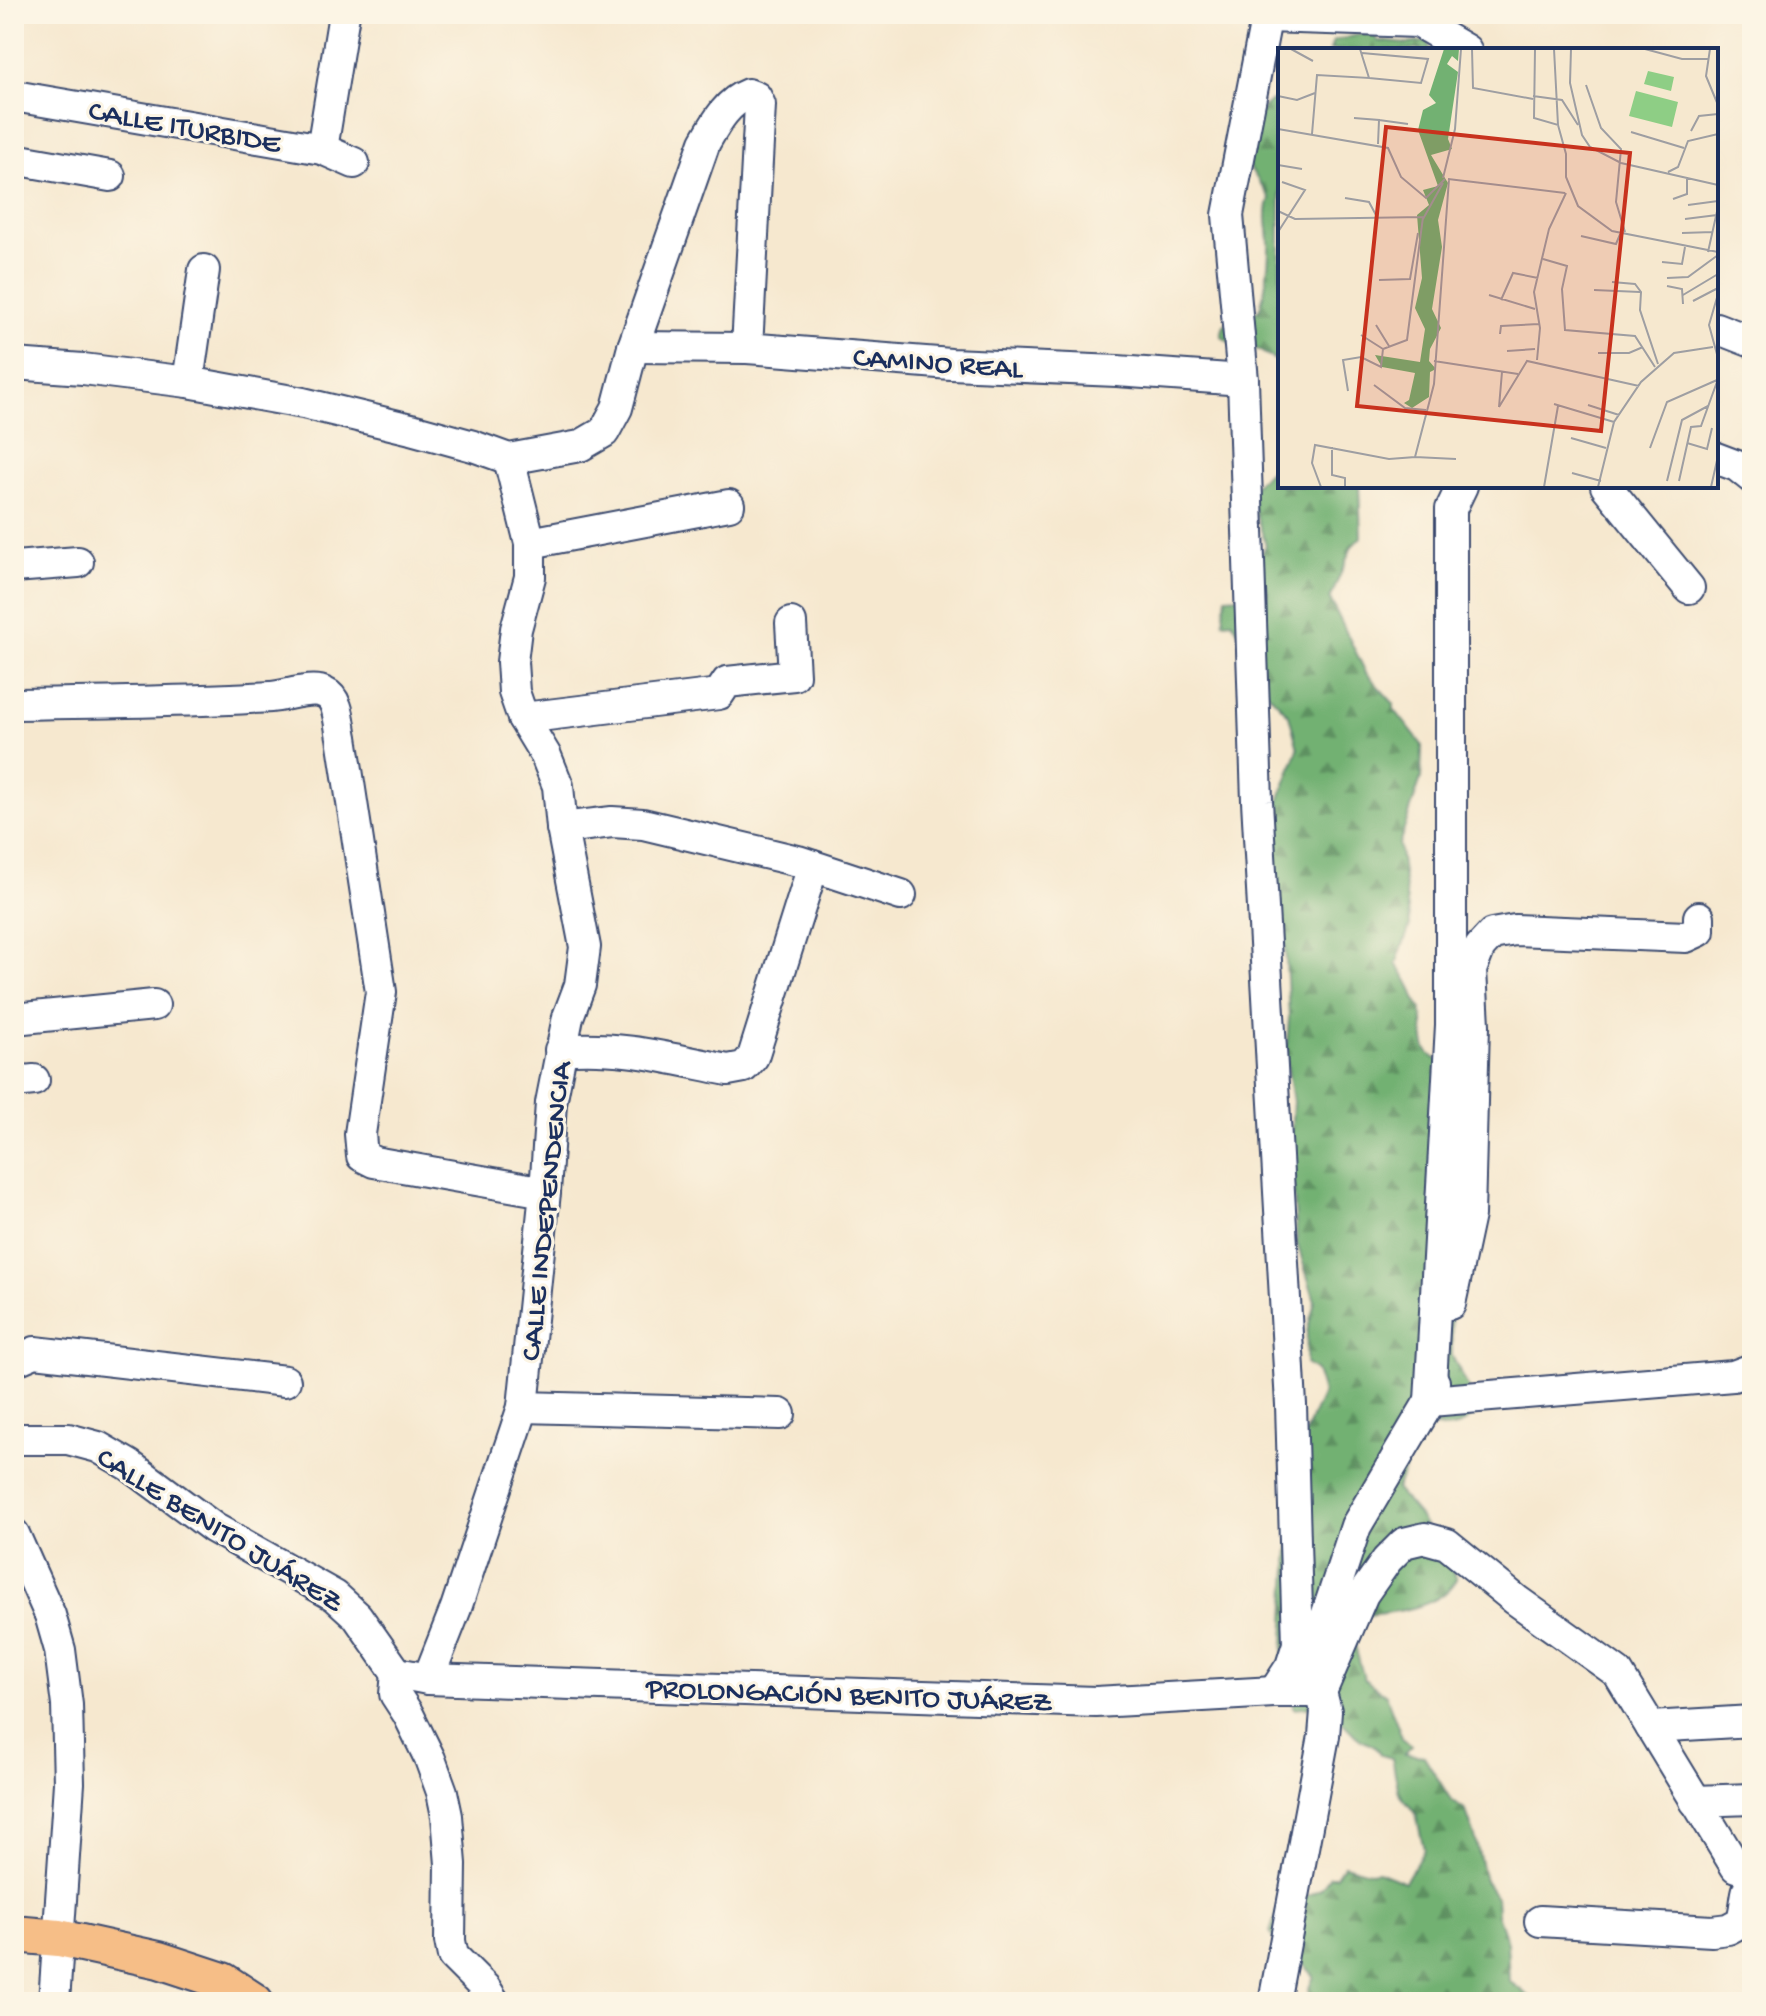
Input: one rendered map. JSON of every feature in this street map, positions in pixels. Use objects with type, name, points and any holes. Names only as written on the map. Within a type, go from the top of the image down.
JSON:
[{"type":"main road","points":[[14,1934],[59,1938],[159,1960],[223,1981],[255,2002]]},
{"type":"street","points":[[322,149],[344,14]]},
{"type":"street","points":[[1274,2002],[1324,1736],[1326,1711],[1299,1692],[1291,1666],[1298,1644],[1291,1405],[1257,801],[1243,380],[1228,215],[1267,16],[1418,22],[1463,48]]},
{"type":"street","points":[[14,364],[188,382],[303,403],[411,429],[509,459],[580,446],[604,432],[617,408],[633,347],[705,142],[722,114],[738,98],[748,94],[756,97],[760,105],[747,348]]},
{"type":"street","name":"CALLE ITURBIDE","points":[[14,96],[322,149],[354,163]]},
{"type":"street","points":[[14,159],[110,176]]},
{"type":"street","points":[[188,382],[204,270]]},
{"type":"street","points":[[1718,329],[1752,342]]},
{"type":"street","name":"CAMINO REAL","points":[[633,347],[747,348],[951,364],[1243,380]]},
{"type":"street","name":"CALLE INDEPENDENCIA","points":[[428,1679],[456,1608],[523,1407],[551,1103],[560,1050],[580,985],[585,947],[562,828],[558,786],[546,756],[523,718],[514,692],[512,662],[516,629],[530,577],[530,543],[509,459]]},
{"type":"street","points":[[1718,459],[1737,466],[1752,478]]},
{"type":"street","points":[[1430,1401],[1451,1025],[1451,509],[1461,488]]},
{"type":"street","points":[[1608,488],[1689,588]]},
{"type":"street","points":[[530,543],[729,505]]},
{"type":"street","points":[[14,567],[78,562]]},
{"type":"street","points":[[523,718],[719,694],[727,682],[794,675],[791,623]]},
{"type":"street","points":[[14,704],[163,702],[276,697],[323,691],[330,695],[335,703],[342,737],[381,992],[360,1134],[362,1156],[374,1162],[545,1192]]},
{"type":"street","points":[[562,828],[612,822],[643,824],[813,866],[901,895]]},
{"type":"street","points":[[560,1050],[589,1047],[621,1049],[728,1070],[744,1067],[753,1057],[813,866]]},
{"type":"street","points":[[1299,1692],[1356,1526],[1430,1401],[1469,1215],[1474,1025],[1471,970],[1480,947],[1492,934],[1515,930],[1686,937],[1699,931],[1699,917]]},
{"type":"street","points":[[14,1019],[154,1005]]},
{"type":"street","points":[[14,1361],[35,1352],[285,1381]]},
{"type":"street","points":[[1430,1401],[1733,1376],[1752,1369]]},
{"type":"street","points":[[523,1407],[780,1414]]},
{"type":"street","name":"CALLE BENITO JUÁREZ","points":[[14,1439],[68,1439],[98,1447],[129,1465],[214,1528],[335,1596],[357,1616],[397,1673]]},
{"type":"street","points":[[14,1534],[50,1615],[60,1650],[67,1705],[69,1783],[54,2002]]},
{"type":"street","points":[[1299,1692],[1387,1560],[1404,1543],[1425,1538],[1447,1544],[1516,1600],[1618,1673],[1736,1867],[1752,1872]]},
{"type":"street","points":[[397,1673],[395,1694],[425,1747],[442,1792],[447,1816],[453,1956],[485,1988],[494,2002]]},
{"type":"street","name":"PROLONGACIÓN BENITO JUÁREZ","points":[[397,1673],[428,1679],[1096,1702],[1299,1692]]},
{"type":"street","points":[[1651,1727],[1752,1721]]},
{"type":"street","points":[[1695,1801],[1752,1799]]},
{"type":"street","points":[[1540,1921],[1712,1931],[1728,1929],[1741,1922],[1747,1909],[1748,1887],[1752,1881]]},
{"type":"green space","points":[[1370,28],[1378,41],[1407,44],[1428,41],[1430,48],[1331,48],[1333,41],[1366,33]]},
{"type":"green space","points":[[1278,98],[1278,365],[1275,360],[1245,342],[1232,344],[1221,336],[1224,325],[1259,310],[1263,297],[1268,262],[1267,217],[1270,198],[1248,165],[1254,125],[1270,102]]},
{"type":"green space","points":[[1278,465],[1278,488],[1359,488],[1361,537],[1352,546],[1330,599],[1366,673],[1394,704],[1394,709],[1422,745],[1421,778],[1399,844],[1410,926],[1396,964],[1412,988],[1420,1008],[1426,1048],[1435,1059],[1445,1063],[1452,1356],[1480,1410],[1453,1428],[1432,1426],[1407,1463],[1396,1489],[1419,1516],[1457,1579],[1439,1597],[1427,1603],[1401,1611],[1362,1615],[1350,1628],[1364,1679],[1386,1695],[1403,1740],[1411,1746],[1405,1754],[1424,1756],[1451,1800],[1466,1811],[1485,1881],[1496,1897],[1497,1914],[1507,1943],[1509,1981],[1530,1997],[1527,2002],[1309,2002],[1309,1988],[1314,1976],[1297,1956],[1283,1958],[1270,1933],[1277,1910],[1321,1889],[1330,1876],[1336,1876],[1344,1865],[1369,1872],[1378,1871],[1405,1882],[1424,1849],[1416,1814],[1399,1793],[1392,1758],[1381,1755],[1330,1712],[1315,1707],[1294,1708],[1283,1659],[1294,1457],[1323,1393],[1316,1371],[1306,1364],[1307,1332],[1315,1301],[1297,1243],[1291,1143],[1293,1101],[1286,1058],[1289,1018],[1285,941],[1283,917],[1274,888],[1272,820],[1298,749],[1289,715],[1266,691],[1232,621],[1223,622],[1226,597],[1243,596],[1266,545],[1249,493]]}]
